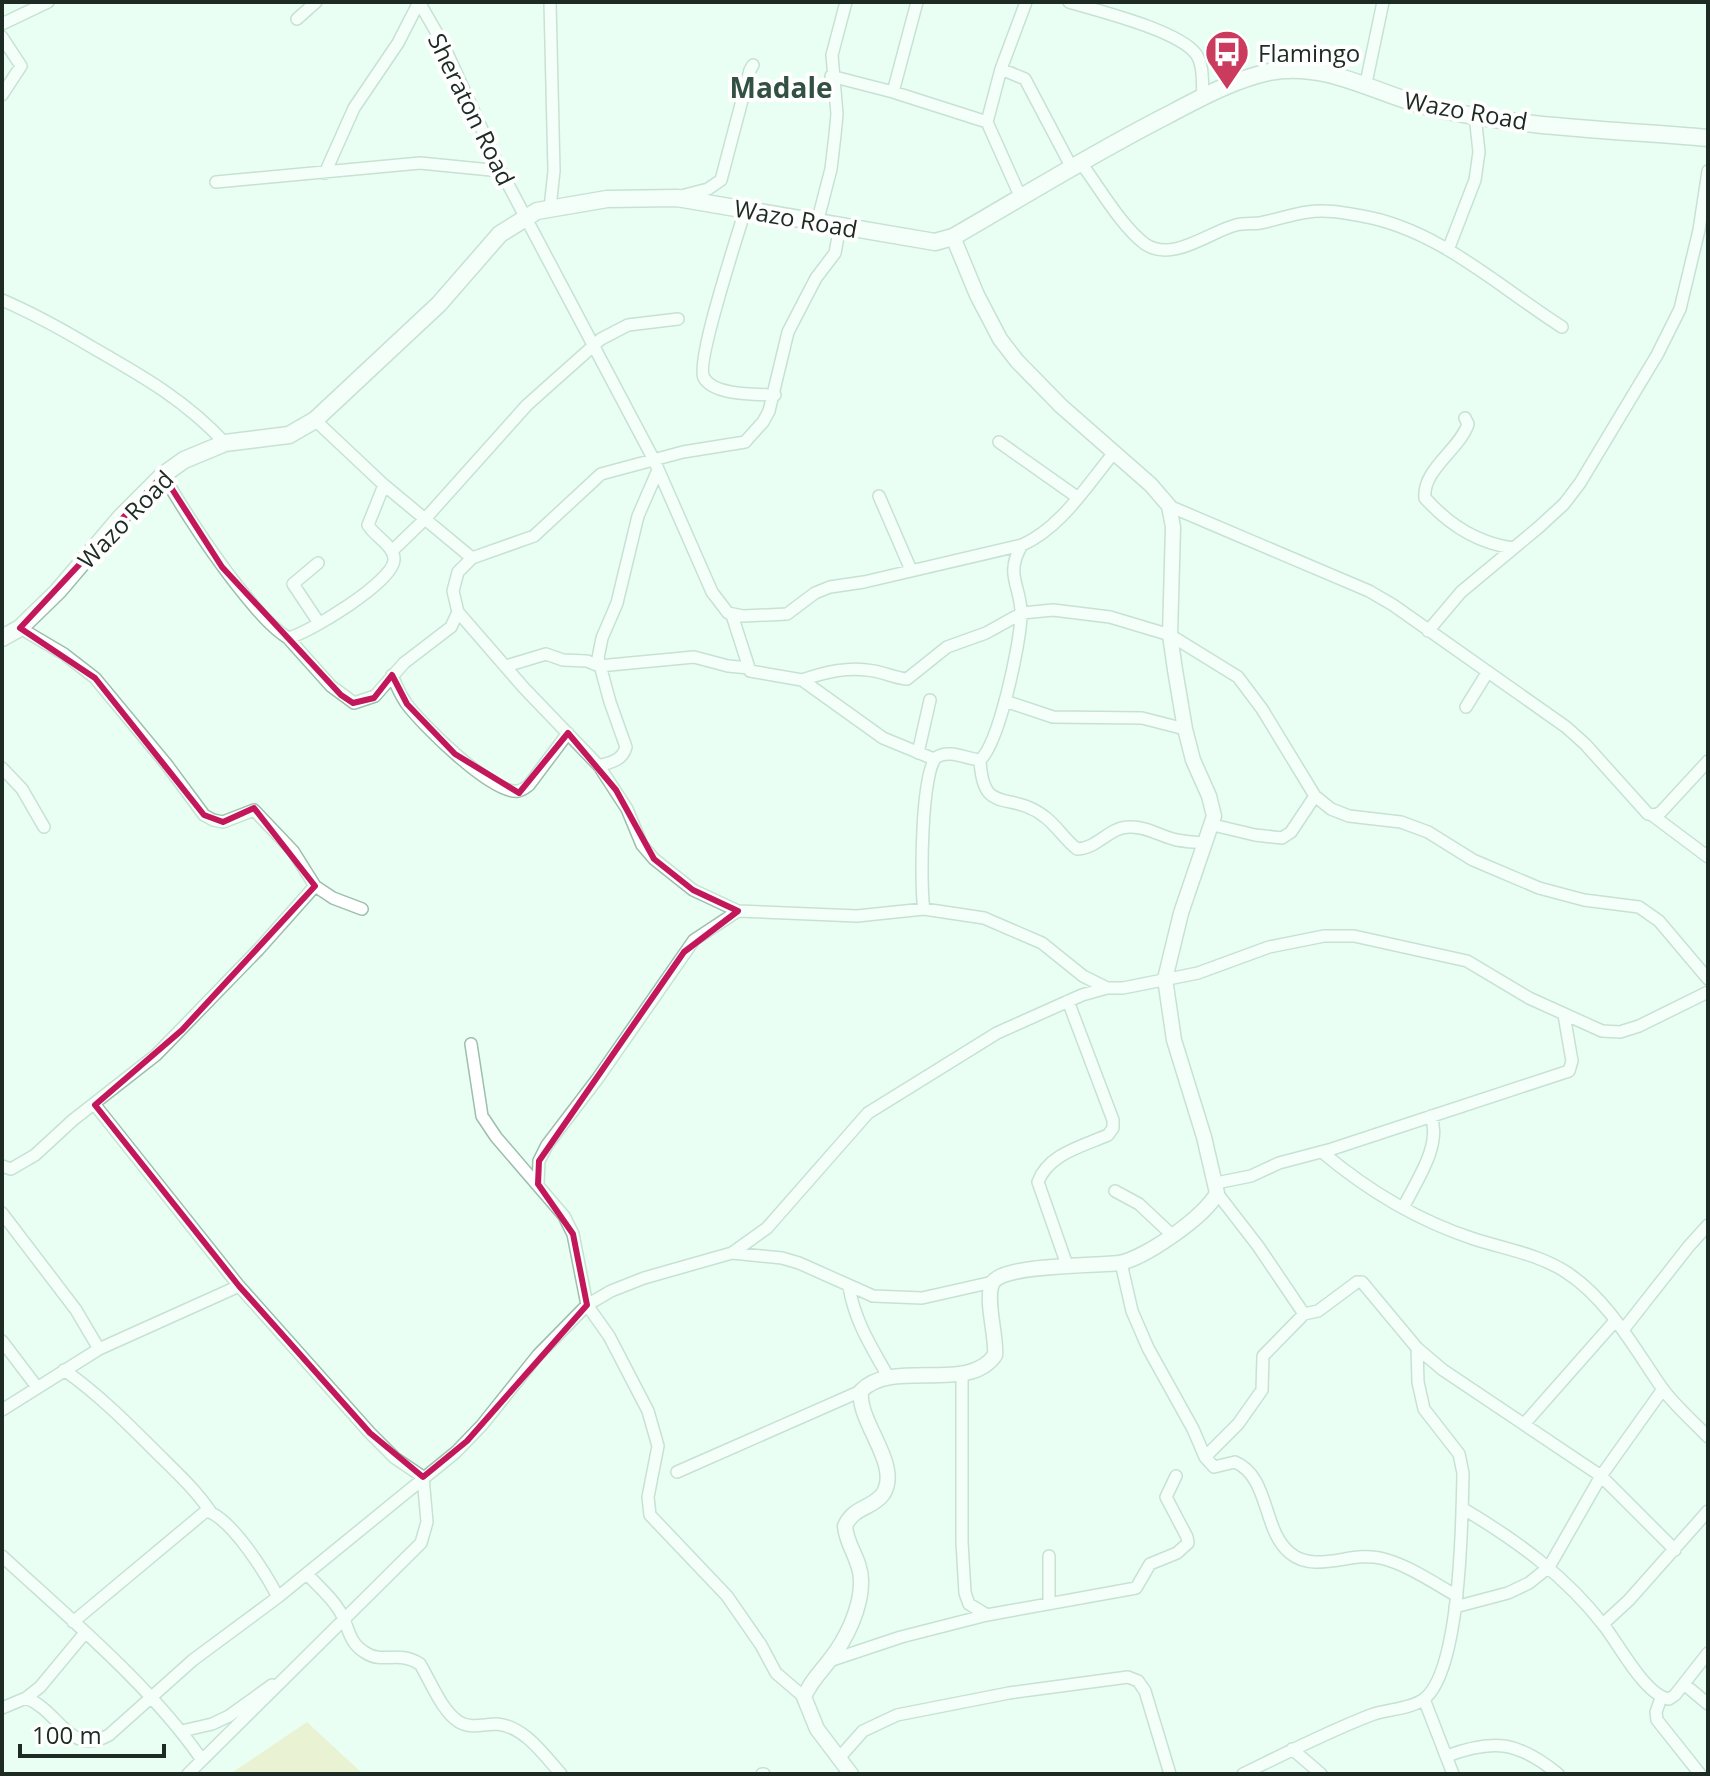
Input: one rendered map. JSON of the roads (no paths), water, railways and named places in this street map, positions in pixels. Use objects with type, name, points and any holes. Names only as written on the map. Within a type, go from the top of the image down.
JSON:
[{"type":"main road","name":"Wazo Road","points":[[2,638],[20,628],[58,591],[121,517],[163,475],[196,453],[225,443],[289,435],[315,420],[439,304],[500,234],[525,217],[550,208],[607,199],[677,198],[926,241],[953,237],[1122,138],[1203,97],[1269,72],[1298,69],[1366,83],[1401,100],[1475,115],[1708,138]]},
{"type":"street","points":[[2,24],[48,2]]},
{"type":"street","points":[[297,19],[316,2]]},
{"type":"street","points":[[325,173],[354,108],[402,37],[419,2]]},
{"type":"street","name":"Sheraton Road","points":[[419,2],[463,87],[501,171],[656,465],[712,592],[724,611],[732,615],[749,668]]},
{"type":"street","points":[[550,2],[554,171],[550,208]]},
{"type":"street","points":[[817,223],[831,169],[835,135],[832,55],[846,2]]},
{"type":"street","points":[[893,92],[917,2]]},
{"type":"street","points":[[1021,198],[987,122],[1001,69],[1026,2]]},
{"type":"street","points":[[1069,2],[1157,31],[1191,49],[1200,62],[1203,97]]},
{"type":"street","points":[[1366,83],[1383,2]]},
{"type":"street","points":[[2,37],[21,66],[2,95]]},
{"type":"street","points":[[677,198],[708,189],[721,180],[753,65]]},
{"type":"street","points":[[1001,69],[1025,79],[1076,166],[1148,246],[1160,250],[1205,240],[1235,225],[1311,211],[1378,220],[1402,227],[1448,250],[1562,327]]},
{"type":"street","points":[[831,76],[987,122]]},
{"type":"street","points":[[1448,250],[1475,180],[1479,152],[1475,115]]},
{"type":"street","points":[[216,182],[420,163],[501,171]]},
{"type":"street","points":[[1428,631],[1461,592],[1564,504],[1580,483],[1680,309],[1708,171]]},
{"type":"street","points":[[745,210],[705,345],[702,374],[707,382],[725,391],[775,395]]},
{"type":"street","points":[[840,226],[835,253],[810,288],[788,332],[775,395],[763,422],[745,442],[683,452],[656,465],[601,474],[534,536],[472,558],[458,572],[453,591],[458,612],[524,688],[599,766],[627,809],[642,845],[654,859],[693,890],[738,911],[857,916],[924,909],[984,918],[1042,943],[1083,976],[1107,988]]},
{"type":"street","points":[[953,237],[977,295],[1000,339],[1037,382],[1113,454],[1151,485],[1169,506],[1369,591],[1566,727],[1644,811],[1708,857]]},
{"type":"street","points":[[2,300],[31,312],[172,395],[200,416],[225,443]]},
{"type":"street","points":[[392,551],[425,519],[527,405],[593,347],[615,330],[628,325],[678,319]]},
{"type":"street","points":[[1465,418],[1468,424],[1463,436],[1434,471],[1424,490],[1425,498],[1472,537],[1513,548]]},
{"type":"street","points":[[315,420],[384,485],[472,558]]},
{"type":"street","points":[[999,442],[1077,497]]},
{"type":"street","points":[[732,615],[787,614],[815,593],[830,587],[1022,545],[1040,537],[1113,454]]},
{"type":"street","points":[[599,766],[617,760],[626,747],[595,662],[617,603],[638,516],[656,465]]},
{"type":"street","points":[[163,475],[222,567],[279,632],[331,686],[351,702],[373,698],[404,663],[451,627],[458,612]]},
{"type":"street","points":[[288,638],[300,635],[375,586],[393,563],[392,551],[373,534],[368,525],[384,485]]},
{"type":"street","points":[[879,496],[911,570]]},
{"type":"street","points":[[1169,506],[1173,527],[1170,635],[1185,729],[1197,771],[1214,807],[1213,825],[1181,913],[1165,979],[1174,1040],[1216,1188],[1304,1314]]},
{"type":"street","points":[[1022,545],[1016,554],[1013,576],[1022,613],[1016,656],[1005,701],[987,753],[980,760],[981,782],[989,794],[1032,808],[1047,817],[1077,849],[1087,848],[1113,830],[1128,827],[1146,829],[1175,840],[1205,843]]},
{"type":"street","points":[[318,563],[293,584],[319,623]]},
{"type":"street","points":[[506,666],[546,654],[563,660],[595,662],[694,657],[749,668],[755,674],[802,680],[826,672],[854,669],[907,679],[947,647],[986,633],[1022,613],[1053,610],[1110,617],[1170,635],[1238,677],[1262,709],[1315,796],[1331,809],[1349,816],[1401,822],[1428,832],[1473,860],[1539,888],[1584,900],[1639,907],[1659,921],[1708,979]]},
{"type":"street","points":[[451,627],[469,626]]},
{"type":"street","points":[[20,628],[64,654],[95,678],[204,815],[223,822],[254,810],[293,851],[315,886],[333,898],[362,909]]},
{"type":"street","points":[[1466,707],[1487,673]]},
{"type":"street","points":[[392,675],[402,697],[424,725],[455,754],[501,786],[514,791],[521,791],[529,785],[568,733]]},
{"type":"street","points":[[802,680],[872,732],[918,753],[934,759],[952,755],[980,760]]},
{"type":"street","points":[[918,753],[930,700]]},
{"type":"street","points":[[1005,701],[1053,717],[1142,718],[1185,729]]},
{"type":"street","points":[[924,909],[921,893],[925,792],[934,759]]},
{"type":"street","points":[[1652,815],[1671,803],[1708,761]]},
{"type":"street","points":[[2,768],[22,789],[44,827]]},
{"type":"street","points":[[1213,825],[1282,838],[1291,832],[1315,796]]},
{"type":"street","points":[[2,1180],[7,1168],[35,1155],[73,1120],[156,1055],[315,886]]},
{"type":"street","points":[[538,1184],[539,1161],[547,1145],[651,1005],[684,952],[694,940],[738,911]]},
{"type":"street","points":[[26,1698],[45,1708],[69,1733],[82,1741],[94,1743],[136,1714],[150,1697],[193,1660],[307,1574],[467,1441],[538,1355],[587,1305],[644,1278],[732,1253],[767,1228],[868,1113],[997,1033],[1068,1001],[1107,988],[1123,988],[1198,973],[1294,940],[1324,936],[1354,936],[1467,961],[1529,998],[1602,1031],[1620,1032],[1639,1026],[1708,992]]},
{"type":"street","points":[[1067,1265],[1038,1182],[1041,1172],[1055,1159],[1108,1135],[1113,1128],[1113,1120],[1068,1001]]},
{"type":"street","points":[[1216,1188],[1279,1163],[1322,1152],[1569,1071],[1572,1061],[1564,1015]]},
{"type":"street","points":[[471,1044],[482,1116],[496,1137],[564,1216],[573,1234],[587,1305],[620,1356],[648,1411],[658,1446],[648,1497],[650,1515],[727,1596],[776,1673],[804,1697],[817,1729],[851,1774]]},
{"type":"street","points":[[95,1105],[239,1286],[378,1442],[423,1477]]},
{"type":"street","points":[[1403,1208],[1431,1150],[1435,1126],[1431,1116]]},
{"type":"street","points":[[1322,1152],[1403,1208],[1474,1239],[1543,1260],[1583,1284],[1649,1364],[1663,1389],[1708,1437]]},
{"type":"street","points":[[732,1253],[782,1258],[799,1263],[873,1296],[922,1298],[993,1282],[1020,1271],[1121,1263],[1201,1215],[1212,1204],[1216,1188]]},
{"type":"street","points":[[1115,1191],[1139,1204],[1172,1235]]},
{"type":"street","points":[[2,1213],[76,1310],[99,1349]]},
{"type":"street","points":[[1525,1423],[1619,1326],[1708,1225]]},
{"type":"street","points":[[1121,1263],[1132,1311],[1148,1348],[1205,1457],[1214,1467],[1235,1462],[1253,1474],[1269,1517],[1291,1554],[1315,1562],[1380,1557],[1456,1601],[1508,1593],[1529,1583],[1549,1567],[1601,1476],[1663,1389]]},
{"type":"street","points":[[677,1472],[861,1391],[866,1385],[889,1378],[962,1373],[983,1368],[995,1355],[990,1296],[993,1282]]},
{"type":"street","points":[[1205,1457],[1250,1410],[1262,1390],[1263,1356],[1304,1314],[1318,1311],[1357,1282],[1362,1282],[1417,1348],[1443,1370],[1601,1476],[1675,1550]]},
{"type":"street","points":[[2,1410],[99,1349],[239,1286]]},
{"type":"street","points":[[849,1287],[862,1332],[889,1378]]},
{"type":"street","points":[[2,1341],[37,1387]]},
{"type":"street","points":[[1243,1774],[1376,1713],[1424,1699],[1438,1679],[1446,1659],[1456,1601],[1463,1473],[1459,1454],[1424,1409],[1418,1382],[1417,1348]]},
{"type":"street","points":[[64,1370],[85,1385],[193,1489],[251,1553],[278,1597]]},
{"type":"street","points":[[962,1373],[965,1593],[967,1602],[987,1615]]},
{"type":"street","points":[[804,1697],[810,1683],[844,1637],[861,1595],[862,1577],[845,1534],[845,1526],[850,1515],[883,1494],[886,1484],[887,1469],[861,1407],[861,1391]]},
{"type":"street","points":[[829,1661],[901,1637],[987,1615],[1136,1588],[1150,1564],[1184,1549],[1187,1537],[1166,1497],[1176,1476]]},
{"type":"street","points":[[188,1774],[422,1541],[427,1522],[423,1477]]},
{"type":"street","points":[[1462,1508],[1549,1567],[1603,1624],[1644,1681],[1661,1698],[1669,1699],[1708,1653]]},
{"type":"street","points":[[73,1622],[202,1513],[210,1511]]},
{"type":"street","points":[[1603,1624],[1617,1614],[1708,1511]]},
{"type":"street","points":[[2,1556],[150,1697],[182,1731],[202,1760]]},
{"type":"street","points":[[1049,1556],[1049,1603]]},
{"type":"street","points":[[307,1574],[346,1620],[354,1646],[370,1656],[401,1655],[420,1664],[456,1720],[467,1725],[495,1724],[513,1728],[561,1774]]},
{"type":"street","points":[[2,1708],[26,1698],[40,1687],[84,1634]]},
{"type":"street","points":[[182,1731],[212,1724],[229,1716],[295,1669]]},
{"type":"street","points":[[839,1758],[863,1731],[897,1715],[994,1696],[1128,1677],[1138,1681],[1145,1691],[1170,1774]]},
{"type":"street","points":[[1684,1684],[1708,1704]]},
{"type":"street","points":[[1661,1698],[1656,1712],[1657,1720],[1700,1774]]},
{"type":"street","points":[[1424,1699],[1453,1774]]},
{"type":"street","points":[[1447,1756],[1471,1747],[1501,1745],[1527,1752],[1558,1774]]},
{"type":"street","points":[[1292,1749],[1321,1774]]},
{"type":"place","name":"Flamingo","points":[[1227,91]]},
{"type":"district","name":"Madale","points":[[781,87]]}]
